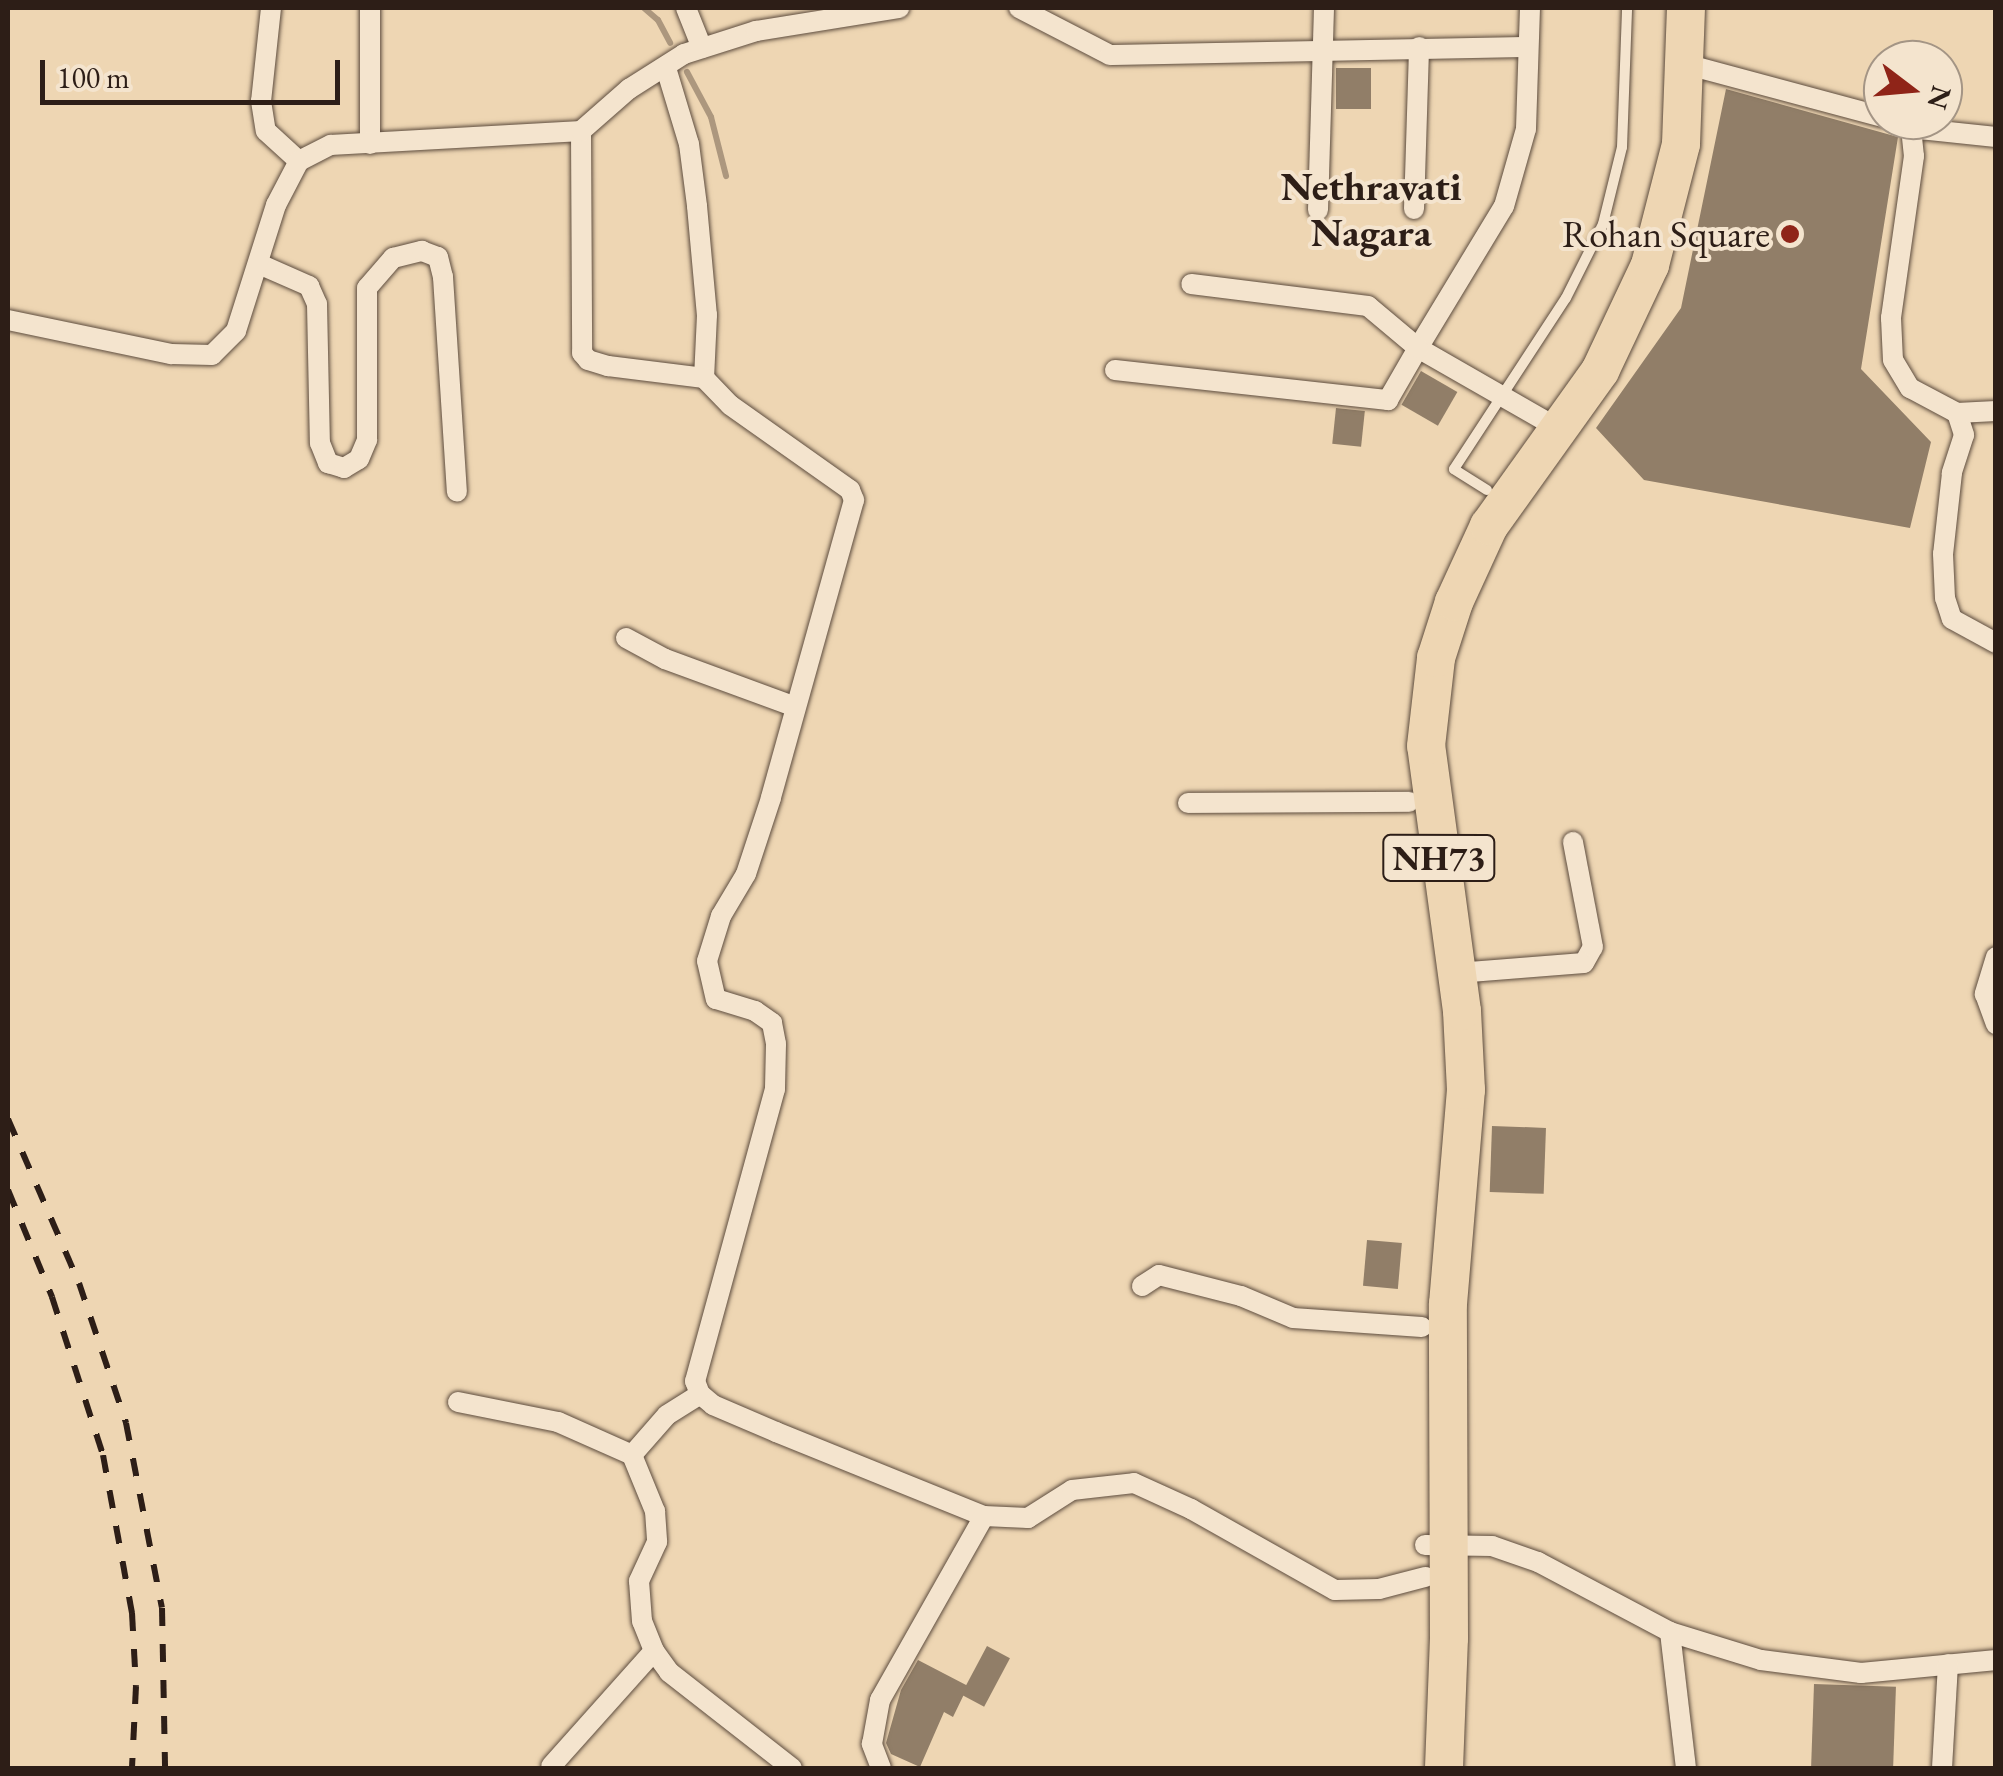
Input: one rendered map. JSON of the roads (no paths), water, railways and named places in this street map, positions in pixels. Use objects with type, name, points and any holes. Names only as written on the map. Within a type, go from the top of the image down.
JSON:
[{"type":"highway","name":"NH73","points":[[1444,1768],[1422,1327],[1440,1119],[1441,1032],[1409,802],[1405,746],[1415,653],[1434,594],[1487,490],[1542,420],[1582,360],[1630,258],[1660,141],[1665,8]]},
{"type":"highway","name":"NH73","points":[[1422,1768],[1448,1304],[1466,1090],[1457,973],[1426,746],[1436,658],[1454,602],[1489,526],[1600,371],[1626,324],[1650,265],[1681,144],[1686,8]]},
{"type":"street","points":[[271,8],[262,101],[266,131],[299,161]]},
{"type":"street","points":[[370,8],[370,144]]},
{"type":"street","points":[[686,8],[702,48]]},
{"type":"street","points":[[8,320],[171,354],[212,355],[236,331],[276,205],[299,161],[331,144],[581,131],[630,89],[684,54],[756,31],[899,8]]},
{"type":"street","points":[[1019,8],[1110,56],[1527,47]]},
{"type":"street","points":[[1318,210],[1324,8]]},
{"type":"street","points":[[1115,370],[1388,400],[1504,206],[1526,129],[1530,8]]},
{"type":"street","points":[[1414,209],[1419,47]]},
{"type":"street","points":[[1685,64],[1863,111]]},
{"type":"street","points":[[666,68],[688,144],[697,206],[707,315],[704,378]]},
{"type":"street","points":[[581,131],[582,353],[588,360],[608,366],[704,378],[730,405],[850,490],[854,500],[793,706],[771,798],[746,874],[721,916],[707,960],[716,999],[755,1011],[772,1023],[776,1059],[775,1089],[694,1381],[700,1394],[712,1404],[776,1432],[984,1516],[1028,1518],[1072,1490],[1134,1484],[1191,1508],[1334,1590],[1379,1589],[1433,1555],[1492,1546],[1538,1562],[1670,1632],[1761,1660],[1860,1673],[1996,1660]]},
{"type":"street","points":[[1963,132],[1996,137]]},
{"type":"street","points":[[1905,140],[1913,190],[1890,318],[1894,360],[1910,388],[1957,413],[1996,411]]},
{"type":"street","points":[[258,264],[309,286],[316,304],[320,442],[328,464],[344,468],[360,459],[367,440],[367,288],[392,258],[422,251],[438,257],[444,277],[457,492]]},
{"type":"street","points":[[1191,284],[1368,306],[1418,348],[1542,420]]},
{"type":"street","points":[[1957,413],[1964,435],[1952,473],[1943,554],[1945,598],[1952,619],[1996,643]]},
{"type":"street","points":[[626,638],[666,658],[793,706]]},
{"type":"street","points":[[1188,803],[1409,802]]},
{"type":"street","points":[[1457,973],[1584,962],[1593,946],[1573,842]]},
{"type":"street","points":[[1996,957],[1985,994],[1996,1024]]},
{"type":"street","points":[[1142,1286],[1160,1275],[1241,1296],[1293,1318],[1422,1327]]},
{"type":"street","points":[[632,1455],[667,1415],[700,1394]]},
{"type":"street","points":[[458,1402],[558,1422],[632,1455],[654,1511],[658,1542],[640,1582],[642,1621],[654,1650],[669,1672],[792,1768]]},
{"type":"street","points":[[881,1768],[872,1744],[880,1700],[984,1516]]},
{"type":"street","points":[[1670,1632],[1686,1768]]},
{"type":"street","points":[[551,1766],[654,1650]]},
{"type":"street","points":[[1942,1768],[1948,1664]]},
{"type":"lane","points":[[1487,490],[1454,469],[1566,298],[1604,224],[1622,146],[1627,8]]},
{"type":"waterway","points":[[644,8],[658,20],[670,43]]},
{"type":"waterway","points":[[687,72],[711,117],[726,176]]},
{"type":"railway","points":[[8,1119],[79,1283],[126,1423],[162,1608],[165,1768]]},
{"type":"railway","points":[[8,1190],[52,1297],[103,1455],[132,1613],[136,1686],[132,1768]]},
{"type":"place","name":"Rohan Square","points":[[1790,234]]},
{"type":"district","name":"Nethravati Nagara","points":[[1371,209]]}]
